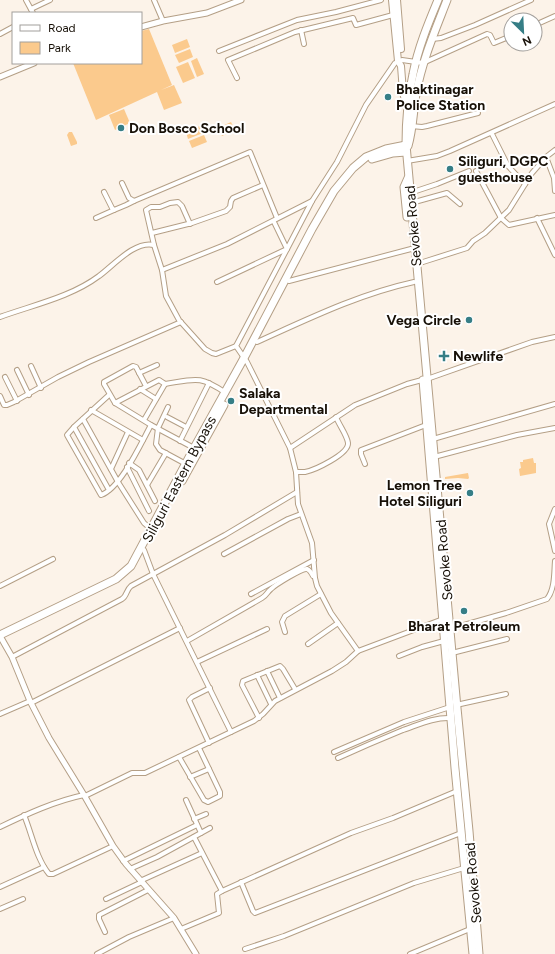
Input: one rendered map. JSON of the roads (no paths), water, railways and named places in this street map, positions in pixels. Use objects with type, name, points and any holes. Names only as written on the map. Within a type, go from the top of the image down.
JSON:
[{"type":"main road","points":[[392,0],[403,92],[410,125]]},
{"type":"main road","points":[[397,0],[400,63]]},
{"type":"main road","points":[[409,178],[406,148],[428,25],[438,0]]},
{"type":"main road","points":[[408,113],[413,74],[432,39],[447,0]]},
{"type":"main road","name":"Siliguri Eastern Bypass","points":[[0,637],[121,575],[131,566],[194,448],[257,342],[327,210],[338,193],[350,177],[363,165],[374,158],[406,148]]},
{"type":"main road","name":"Siliguri Eastern Bypass","points":[[0,637],[121,580],[130,573],[144,550],[246,360],[312,229],[334,191],[345,177],[366,157],[386,149],[406,148]]},
{"type":"main road","name":"Sevoke Road","points":[[409,178],[425,379],[426,425],[442,619],[468,817],[479,954]]},
{"type":"main road","name":"Sevoke Road","points":[[409,178],[404,187],[433,439],[452,653],[453,706],[451,718],[473,954]]},
{"type":"street","points":[[26,0],[32,11],[50,0]]},
{"type":"street","points":[[154,0],[163,21]]},
{"type":"street","points":[[219,51],[297,20],[336,12],[381,0]]},
{"type":"street","points":[[432,39],[440,38],[475,25],[531,0]]},
{"type":"street","points":[[142,27],[163,21],[207,13],[237,1]]},
{"type":"street","points":[[237,78],[228,60],[301,30],[353,18],[356,25],[393,15]]},
{"type":"street","points":[[543,21],[555,16]]},
{"type":"street","points":[[0,34],[12,28]]},
{"type":"street","points":[[301,30],[304,44]]},
{"type":"street","points":[[190,224],[180,203],[178,202],[160,207],[151,207],[146,212],[162,270],[166,296],[174,313],[205,349],[216,354],[236,346],[312,201],[337,162],[366,105],[393,66],[400,63],[420,63],[487,34],[490,34],[494,43],[503,39]]},
{"type":"street","points":[[0,77],[32,64]]},
{"type":"street","points":[[407,161],[443,154],[492,134],[555,104]]},
{"type":"street","points":[[410,125],[427,126],[478,113]]},
{"type":"street","points":[[492,134],[508,166],[525,184]]},
{"type":"street","points":[[416,263],[467,248],[509,210],[525,184],[546,158],[555,150]]},
{"type":"street","points":[[96,218],[248,152],[252,154],[286,249]]},
{"type":"street","points":[[546,158],[554,178],[555,191]]},
{"type":"street","points":[[410,193],[469,171]]},
{"type":"street","points":[[476,171],[501,218],[509,225],[555,215]]},
{"type":"street","points":[[122,183],[130,198],[134,201]]},
{"type":"street","points":[[152,233],[190,224],[226,211],[230,207],[233,198],[264,185]]},
{"type":"street","points":[[104,192],[114,210]]},
{"type":"street","points":[[411,203],[447,193],[460,204]]},
{"type":"street","points":[[162,270],[227,244],[312,201]]},
{"type":"street","points":[[537,218],[555,255]]},
{"type":"street","points":[[0,317],[82,287],[101,275],[129,252],[144,245],[154,245]]},
{"type":"street","points":[[217,282],[286,249]]},
{"type":"street","points":[[289,281],[411,249]]},
{"type":"street","points":[[257,342],[295,324],[354,300],[384,289],[414,282]]},
{"type":"street","points":[[0,397],[5,405],[17,401],[89,362],[181,322]]},
{"type":"street","points":[[290,448],[355,405],[370,398],[532,342],[555,338]]},
{"type":"street","points":[[236,346],[246,360],[290,448],[296,472],[296,492],[301,514],[312,543],[314,578]]},
{"type":"street","points":[[139,373],[157,365]]},
{"type":"street","points":[[31,366],[41,388]]},
{"type":"street","points":[[146,386],[136,367],[134,366],[104,382],[109,395],[115,403],[151,425],[194,448]]},
{"type":"street","points":[[17,370],[29,395]]},
{"type":"street","points":[[6,377],[17,401]]},
{"type":"street","points":[[115,403],[159,380],[165,384],[199,379],[226,393]]},
{"type":"street","points":[[180,441],[209,383]]},
{"type":"street","points":[[144,420],[165,384]]},
{"type":"street","points":[[140,390],[156,399]]},
{"type":"street","points":[[109,395],[68,432],[68,438],[100,494],[103,494],[118,482],[151,425]]},
{"type":"street","points":[[433,439],[555,404]]},
{"type":"street","points":[[168,407],[158,428],[156,444],[158,448],[186,464]]},
{"type":"street","points":[[91,410],[143,440]]},
{"type":"street","points":[[167,417],[186,427]]},
{"type":"street","points":[[296,472],[305,472],[317,468],[338,456],[347,447],[348,442],[336,417]]},
{"type":"street","points":[[83,419],[118,482],[144,523],[151,530]]},
{"type":"street","points":[[365,464],[361,454],[362,450],[426,425]]},
{"type":"street","points":[[74,427],[109,490]]},
{"type":"street","points":[[434,457],[517,435],[555,428]]},
{"type":"street","points":[[111,469],[128,432]]},
{"type":"street","points":[[147,485],[166,453]]},
{"type":"street","points":[[128,465],[139,470],[155,501]]},
{"type":"street","points":[[128,465],[149,511]]},
{"type":"street","points":[[12,657],[122,599],[126,595],[128,588],[225,534],[296,492]]},
{"type":"street","points":[[555,509],[549,524],[555,551]]},
{"type":"street","points":[[224,554],[301,514]]},
{"type":"street","points":[[144,550],[153,574],[232,732]]},
{"type":"street","points":[[0,586],[53,559]]},
{"type":"street","points":[[251,594],[314,560]]},
{"type":"street","points":[[450,629],[547,599],[554,579],[555,561]]},
{"type":"street","points":[[187,641],[262,598],[271,588],[305,569],[308,570],[314,578],[320,594],[358,651]]},
{"type":"street","points":[[285,632],[282,622],[285,616],[320,594]]},
{"type":"street","points":[[0,827],[56,802],[84,795],[132,773],[145,773],[179,757],[259,718],[271,704],[295,689],[332,671],[346,662],[358,651],[442,619]]},
{"type":"street","points":[[308,644],[338,623]]},
{"type":"street","points":[[0,714],[31,702],[180,628]]},
{"type":"street","points":[[197,662],[267,629]]},
{"type":"street","points":[[0,637],[12,657],[31,702],[49,738],[113,846],[130,869],[174,918],[196,954]]},
{"type":"street","points":[[452,653],[507,639]]},
{"type":"street","points":[[399,656],[422,647],[444,641]]},
{"type":"street","points":[[259,718],[242,684],[244,681],[277,666],[282,667],[295,689]]},
{"type":"street","points":[[267,671],[280,698]]},
{"type":"street","points":[[257,675],[271,704]]},
{"type":"street","points":[[208,743],[189,700],[210,688]]},
{"type":"street","points":[[334,752],[404,722],[436,711],[506,694]]},
{"type":"street","points":[[338,758],[418,725],[435,720],[451,718]]},
{"type":"street","points":[[179,757],[201,796],[206,802],[220,796],[220,792],[198,748]]},
{"type":"street","points":[[190,777],[209,769]]},
{"type":"street","points":[[181,929],[219,913],[217,894],[222,891],[351,833],[393,818],[457,791]]},
{"type":"street","points":[[186,800],[201,833]]},
{"type":"street","points":[[194,819],[206,814]]},
{"type":"street","points":[[24,815],[36,850],[49,874],[53,874],[113,846]]},
{"type":"street","points":[[123,860],[197,825]]},
{"type":"street","points":[[130,869],[210,828]]},
{"type":"street","points":[[242,882],[254,913],[461,832]]},
{"type":"street","points":[[194,837],[222,891]]},
{"type":"street","points":[[106,899],[202,853]]},
{"type":"street","points":[[0,886],[44,867]]},
{"type":"street","points":[[245,949],[284,936],[414,883],[464,868]]},
{"type":"street","points":[[105,932],[99,919],[99,915],[148,890]]},
{"type":"street","points":[[0,909],[24,898]]},
{"type":"street","points":[[97,954],[129,937],[174,918]]},
{"type":"street","points":[[410,954],[470,929]]},
{"type":"place","name":"Bhaktinagar Police Station","points":[[388,97]]},
{"type":"place","name":"Don Bosco School","points":[[121,128]]},
{"type":"place","name":"Siliguri, DGPC guesthouse","points":[[450,169]]},
{"type":"place","name":"Vega Circle","points":[[469,320]]},
{"type":"place","name":"Newlife","points":[[444,356]]},
{"type":"place","name":"Salaka Departmental","points":[[231,401]]},
{"type":"place","name":"Lemon Tree Hotel Siliguri","points":[[470,493]]},
{"type":"place","name":"Bharat Petroleum","points":[[464,611]]}]
